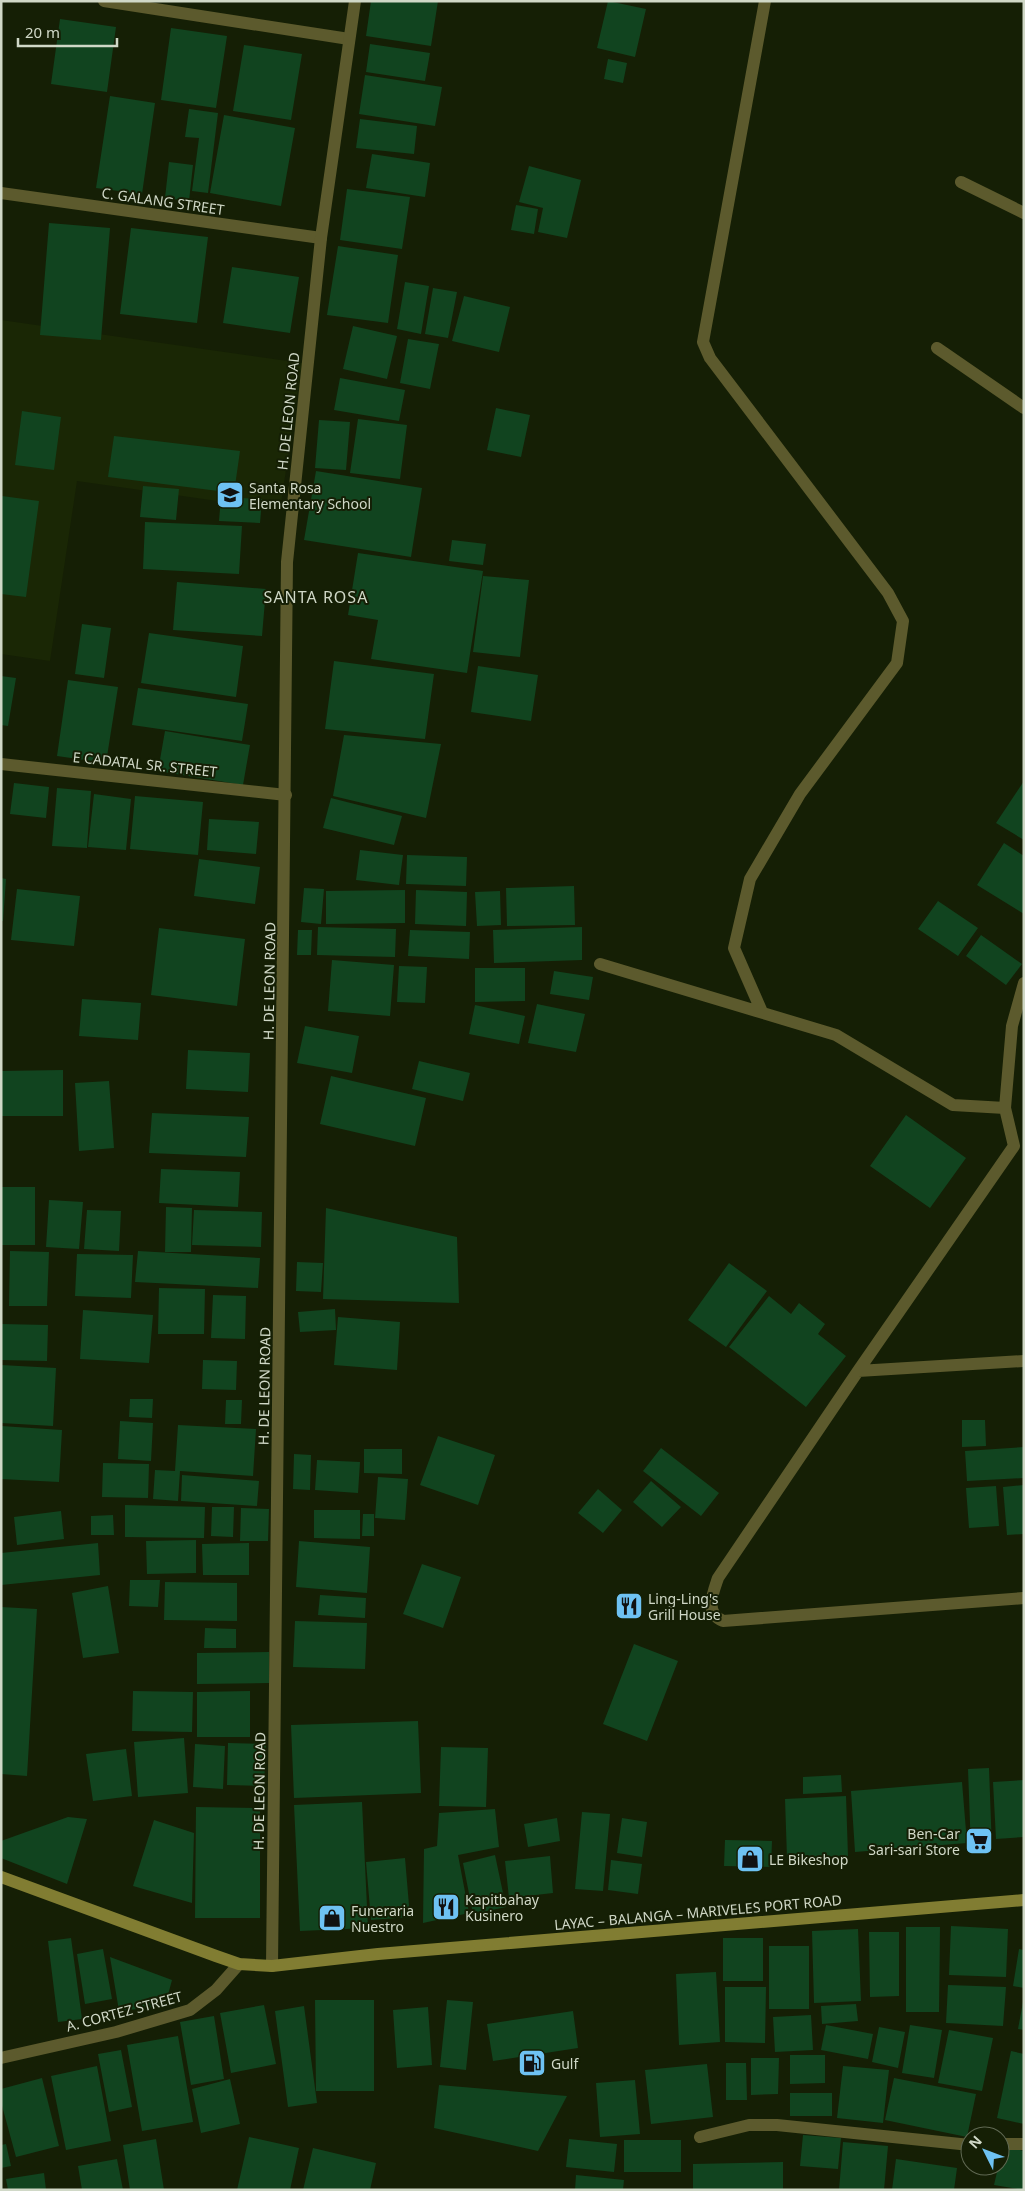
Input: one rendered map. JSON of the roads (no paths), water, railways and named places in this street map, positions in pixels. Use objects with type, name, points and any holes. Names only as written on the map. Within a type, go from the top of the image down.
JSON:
[{"type":"main road","name":"LAYAC – BALANGA – MARIVELES PORT ROAD","points":[[1,1877],[239,1964],[272,1966],[378,1954],[1024,1900]]},
{"type":"street","points":[[104,1],[349,39]]},
{"type":"street","name":"H. DE LEON ROAD","points":[[272,1966],[287,562],[321,238],[354,1]]},
{"type":"street","points":[[762,1012],[734,948],[750,879],[800,794],[897,663],[903,621],[888,593],[710,358],[703,342],[765,1]]},
{"type":"street","points":[[961,182],[1024,213]]},
{"type":"street","name":"C. GALANG STREET","points":[[1,194],[321,238]]},
{"type":"street","points":[[938,348],[1024,408]]},
{"type":"street","name":"E CADATAL SR. STREET","points":[[1,764],[286,795]]},
{"type":"street","points":[[600,964],[836,1035],[953,1104],[1005,1108]]},
{"type":"street","points":[[1024,983],[1012,1026],[1005,1108],[1019,1146],[858,1371],[718,1578],[711,1598],[712,1611],[716,1618],[723,1621],[1024,1598]]},
{"type":"street","points":[[858,1371],[1024,1361]]},
{"type":"street","name":"A. CORTEZ STREET","points":[[1,2058],[116,2032],[190,2010],[216,1990],[239,1964]]},
{"type":"street","points":[[700,2137],[749,2125],[777,2125],[960,2144]]},
{"type":"street","points":[[1010,2144],[1024,2144]]},
{"type":"place","name":"Santa Rosa Elementary School","points":[[230,495]]},
{"type":"place","name":"Ling-Ling's Grill House","points":[[629,1606]]},
{"type":"place","name":"Ben-Car Sari-sari Store","points":[[979,1841]]},
{"type":"place","name":"LE Bikeshop","points":[[750,1859]]},
{"type":"place","name":"Kapitbahay Kusinero","points":[[446,1907]]},
{"type":"place","name":"Funeraria Nuestro","points":[[332,1918]]},
{"type":"place","name":"Gulf","points":[[532,2063]]},
{"type":"district","name":"SANTA ROSA","points":[[316,597]]}]
